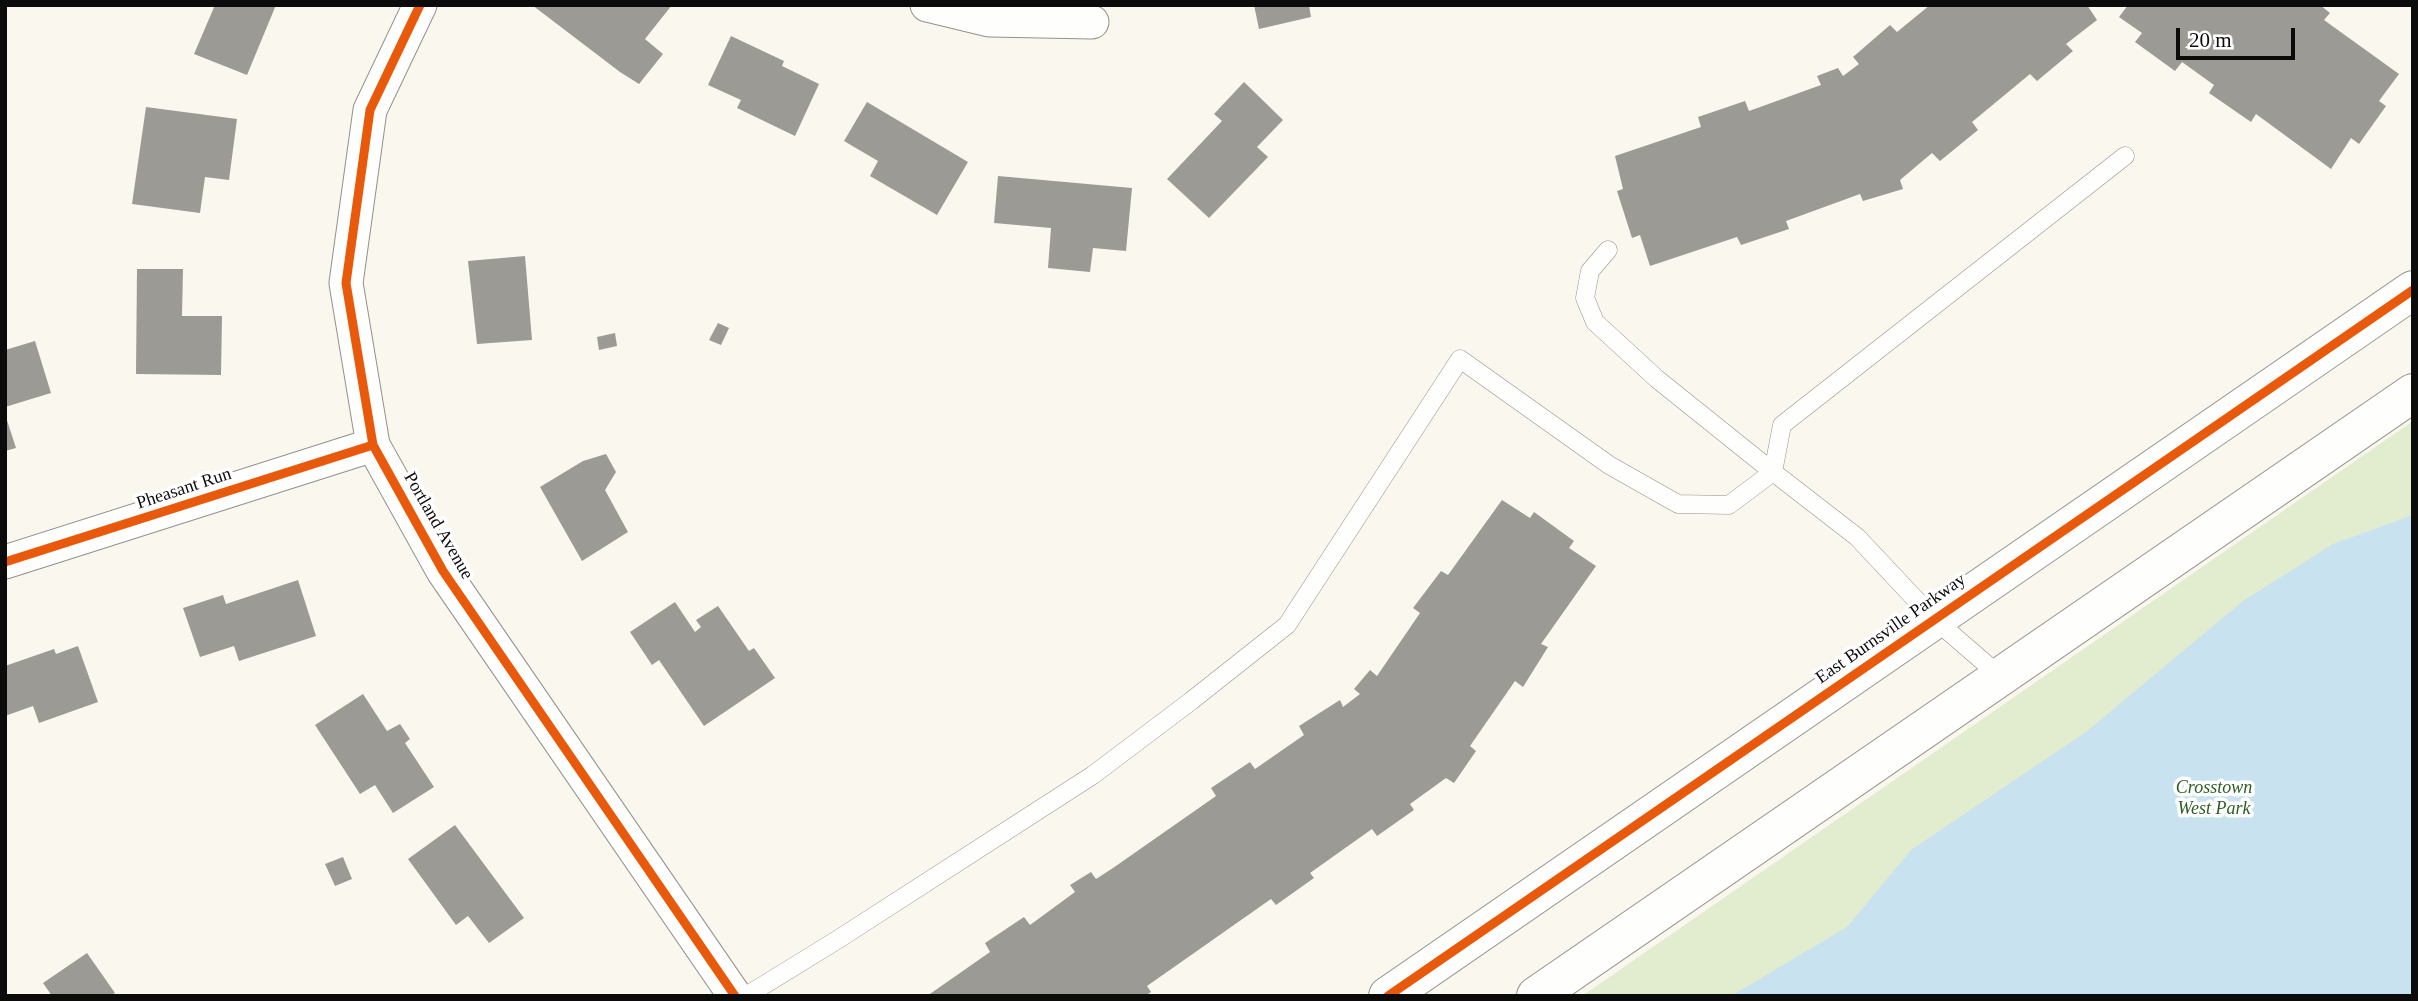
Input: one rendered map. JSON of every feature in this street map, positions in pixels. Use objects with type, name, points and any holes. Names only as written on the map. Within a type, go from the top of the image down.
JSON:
[{"type":"street","name":"Portland Avenue","points":[[420,5],[370,110],[346,283],[373,445],[443,571],[735,996]]},
{"type":"street","points":[[927,5],[989,20],[1092,22]]},
{"type":"street","name":"East Burnsville Parkway","points":[[1388,996],[2413,290]]},
{"type":"street","points":[[1536,996],[2413,393]]},
{"type":"street","name":"Pheasant Run","points":[[5,562],[373,445]]},
{"type":"lane","points":[[746,996],[1093,775],[1287,625],[1460,359],[1609,465],[1678,504],[1729,505],[1773,472],[1782,425],[2125,156]]},
{"type":"lane","points":[[1608,250],[1590,271],[1585,298],[1595,321],[1657,379],[1857,537],[1934,619],[2000,676]]},
{"type":"green space","name":"Crosstown West Park","points":[[2413,421],[2413,996],[1582,996]]},
{"type":"water","name":"Crosstown West Park","points":[[2413,515],[2413,996],[1731,996],[1847,927],[1911,850],[2086,732],[2243,601],[2333,544]]},
{"type":"building","points":[[215,5],[276,5],[247,75],[194,54]]},
{"type":"building","points":[[532,5],[672,5],[645,39],[663,54],[639,84]]},
{"type":"building","points":[[1254,5],[1309,5],[1311,17],[1259,29]]},
{"type":"building","points":[[1930,5],[2087,5],[2097,20],[2066,44],[2073,51],[2037,81],[2030,74],[1972,122],[1978,130],[1940,161],[1932,153],[1900,180],[1903,189],[1863,201],[1860,194],[1786,221],[1789,229],[1741,245],[1737,237],[1650,266],[1640,235],[1632,238],[1617,191],[1623,189],[1615,156],[1701,127],[1698,117],[1745,101],[1749,111],[1821,85],[1817,76],[1838,68],[1843,76],[1859,64],[1853,57],[1890,25],[1897,32]]},
{"type":"building","points":[[2128,5],[2320,5],[2330,13],[2324,20],[2399,74],[2379,101],[2386,106],[2359,144],[2351,138],[2331,169],[2256,114],[2251,122],[2209,93],[2214,85],[2182,62],[2175,71],[2135,42],[2142,33],[2119,17]]},
{"type":"building","points":[[731,36],[784,61],[782,66],[819,84],[795,136],[737,108],[741,100],[708,85]]},
{"type":"building","points":[[1244,82],[1283,120],[1257,147],[1268,157],[1209,218],[1167,179],[1222,121],[1214,114]]},
{"type":"building","points":[[867,102],[968,162],[937,215],[870,176],[878,161],[844,141]]},
{"type":"building","points":[[146,107],[237,119],[229,180],[205,177],[200,213],[132,204]]},
{"type":"building","points":[[998,176],[1132,188],[1126,251],[1093,248],[1090,272],[1048,268],[1051,228],[994,223]]},
{"type":"building","points":[[525,256],[532,340],[477,344],[468,261]]},
{"type":"building","points":[[137,269],[183,269],[182,316],[222,316],[221,375],[136,374]]},
{"type":"building","points":[[718,323],[729,328],[721,345],[709,340]]},
{"type":"building","points":[[615,333],[617,346],[599,350],[597,337]]},
{"type":"building","points":[[35,341],[51,393],[5,407],[5,350]]},
{"type":"building","points":[[5,414],[16,448],[5,451]]},
{"type":"building","points":[[606,454],[616,472],[605,490],[628,532],[582,561],[540,487],[583,461]]},
{"type":"building","points":[[1502,500],[1530,518],[1534,512],[1574,541],[1569,548],[1596,566],[1541,644],[1548,647],[1523,687],[1515,681],[1470,746],[1476,751],[1454,783],[1446,778],[1410,804],[1414,810],[1377,836],[1372,829],[1310,873],[1314,878],[1276,905],[1271,899],[1147,986],[1151,992],[1145,996],[927,996],[990,952],[985,943],[1024,917],[1030,925],[1075,892],[1070,885],[1091,872],[1096,879],[1113,868],[1216,796],[1211,788],[1250,762],[1255,769],[1304,735],[1299,726],[1340,700],[1343,707],[1360,694],[1354,689],[1370,670],[1377,676],[1420,613],[1413,608],[1441,571],[1448,575]]},
{"type":"building","points":[[298,580],[316,636],[239,661],[234,646],[200,657],[183,608],[223,595],[226,604]]},
{"type":"building","points":[[675,602],[695,632],[701,627],[696,620],[718,606],[749,651],[754,648],[775,678],[704,726],[659,660],[652,665],[630,632]]},
{"type":"building","points":[[78,646],[98,702],[39,723],[33,706],[5,716],[5,666],[54,649],[56,654]]},
{"type":"building","points":[[363,694],[387,731],[400,724],[410,739],[405,743],[434,787],[393,813],[375,785],[360,794],[315,725]]},
{"type":"building","points":[[455,825],[524,918],[489,943],[468,916],[456,925],[408,859]]},
{"type":"building","points":[[343,857],[352,879],[335,886],[325,864]]},
{"type":"building","points":[[87,953],[115,993],[109,996],[52,996],[43,983]]},
{"type":"cycle path","points":[[420,5],[370,110],[346,283],[373,445],[443,571],[735,996]]},
{"type":"cycle path","points":[[1388,996],[2413,290]]},
{"type":"cycle path","points":[[5,562],[373,445]]}]
